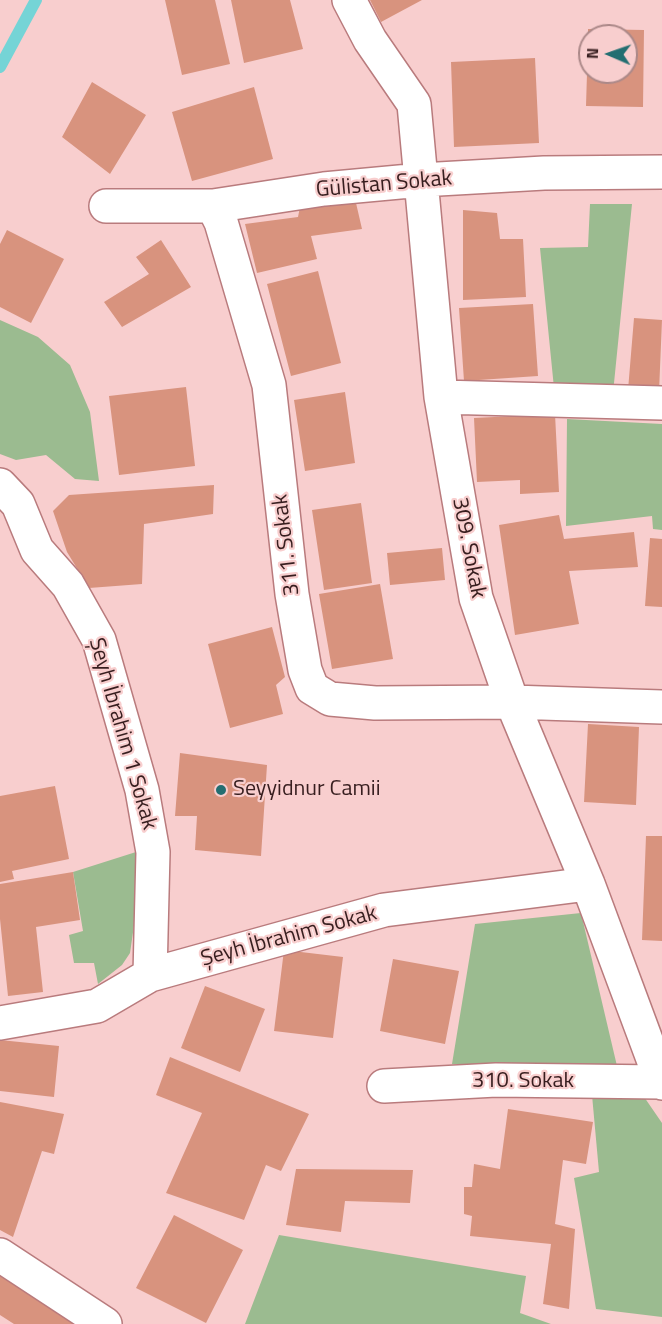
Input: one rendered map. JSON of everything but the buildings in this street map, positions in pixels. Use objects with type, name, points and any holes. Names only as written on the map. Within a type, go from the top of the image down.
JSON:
[{"type":"street","name":"309. Sokak","points":[[348,0],[370,40],[414,104],[441,397],[476,598],[512,702],[588,884],[662,1083]]},
{"type":"street","name":"Gülistan Sokak","points":[[106,206],[213,206],[324,189],[421,180],[544,173],[662,172]]},
{"type":"street","name":"311. Sokak","points":[[213,206],[269,385],[292,594],[305,670],[312,688],[330,699],[375,703],[512,702],[662,707]]},
{"type":"street","points":[[441,397],[662,403]]},
{"type":"street","name":"Şeyh İbrahim 1 Sokak","points":[[0,485],[18,504],[37,550],[68,585],[99,640],[142,790],[153,852],[150,975]]},
{"type":"street","name":"Şeyh İbrahim Sokak","points":[[0,1023],[97,1006],[150,975],[384,910],[588,884]]},
{"type":"street","name":"310. Sokak","points":[[384,1086],[496,1080],[662,1083]]},
{"type":"street","points":[[0,1255],[105,1324]]},
{"type":"green space","points":[[590,204],[632,204],[613,393],[554,388],[540,248],[588,247]]},
{"type":"green space","points":[[0,320],[38,337],[70,365],[90,412],[99,481],[75,479],[46,455],[16,460],[0,454]]},
{"type":"green space","points":[[567,419],[662,424],[662,530],[653,529],[652,516],[566,526]]},
{"type":"green space","points":[[136,852],[139,891],[130,953],[122,965],[98,984],[94,963],[74,963],[69,935],[83,931],[73,872]]},
{"type":"green space","points":[[581,913],[617,1066],[452,1064],[475,924]]},
{"type":"green space","points":[[640,1091],[662,1123],[662,1317],[596,1309],[574,1178],[599,1172],[592,1095]]},
{"type":"green space","points":[[279,1235],[526,1276],[520,1313],[551,1324],[245,1324]]},
{"type":"waterway","points":[[0,67],[36,0]]},
{"type":"place","name":"Seyyidnur Camii","points":[[221,790]]}]
